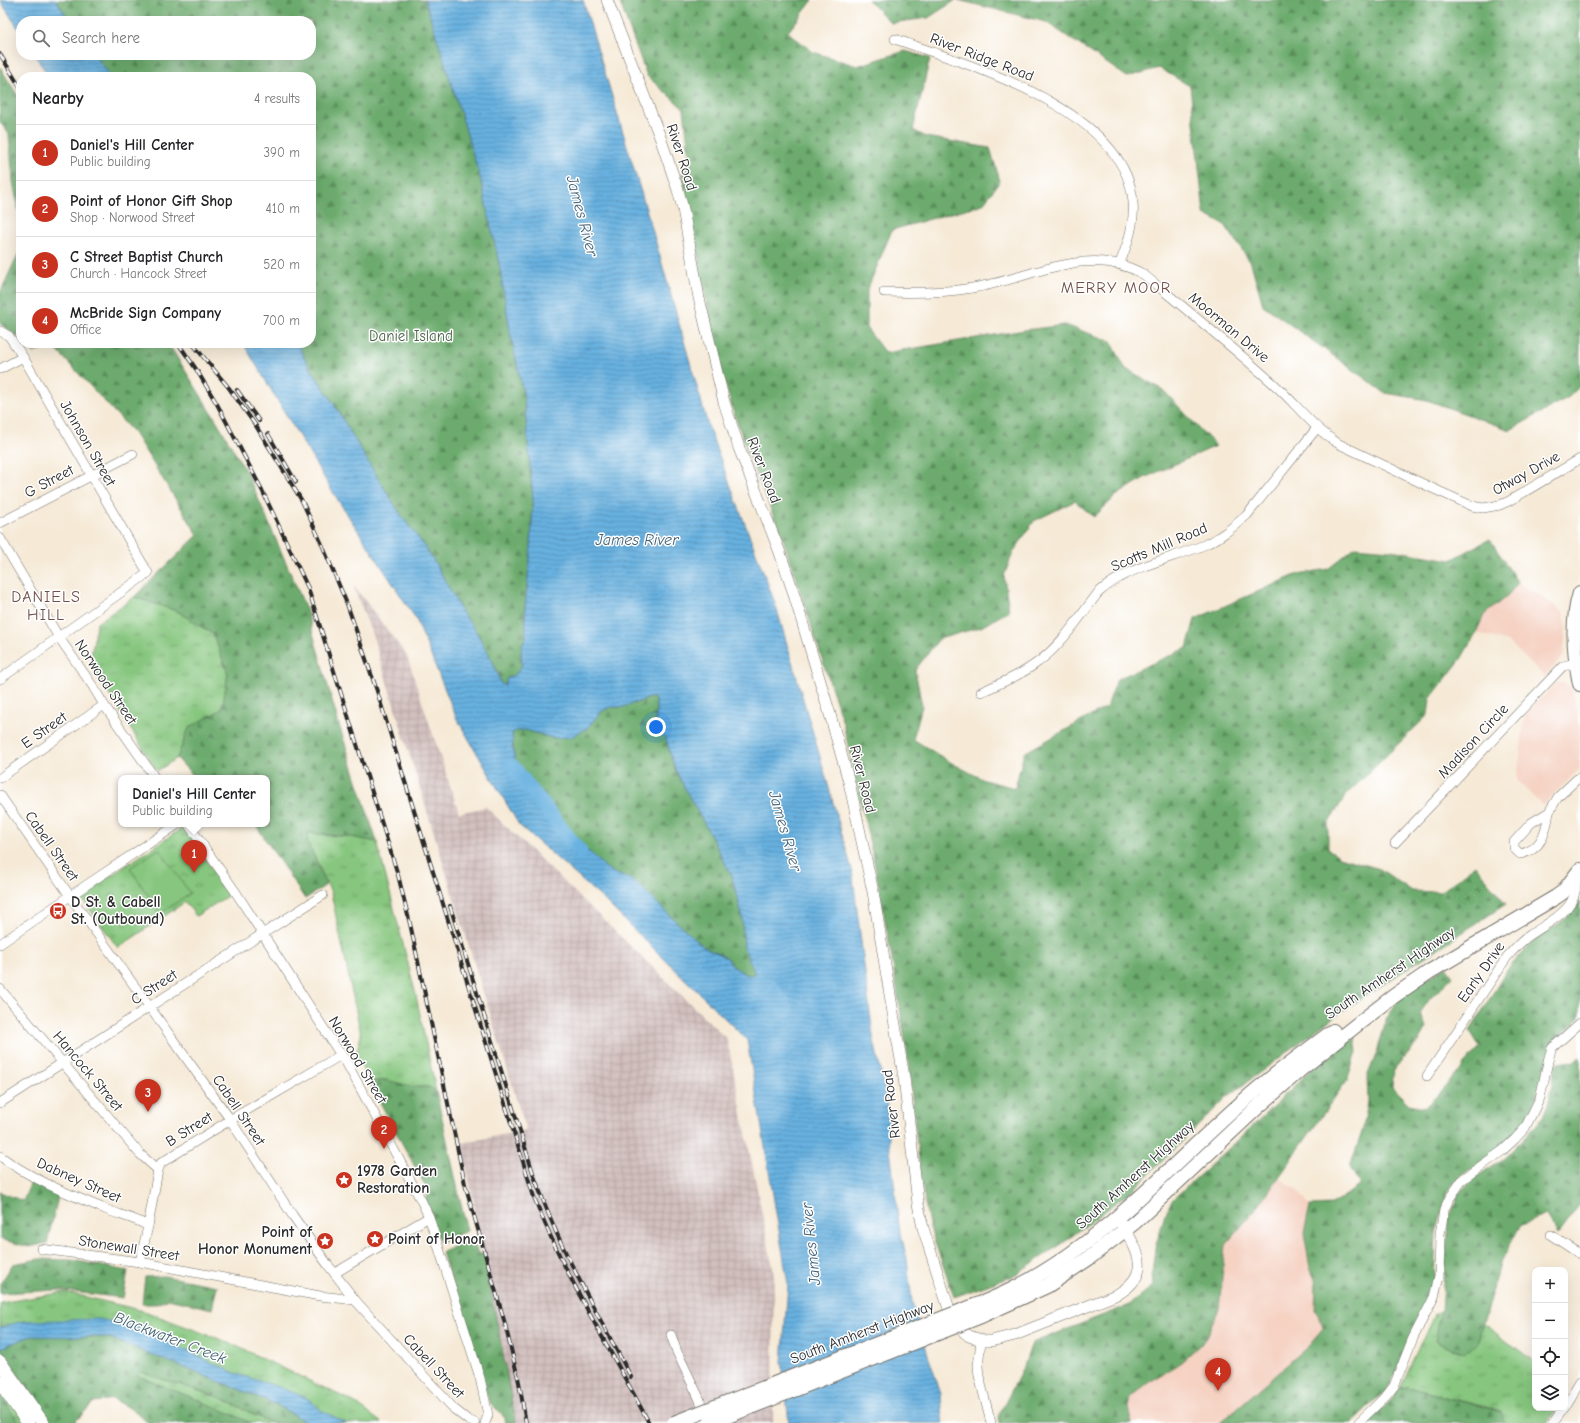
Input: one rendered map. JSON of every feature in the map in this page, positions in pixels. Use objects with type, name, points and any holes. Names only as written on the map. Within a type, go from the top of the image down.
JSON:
[{"type":"main road","points":[[1580,593],[1574,630],[1576,663],[1580,684]]},
{"type":"main road","name":"South Amherst Highway","points":[[710,1423],[979,1310],[995,1298],[1044,1271],[1081,1246],[1117,1217],[1248,1097],[1330,1034],[1433,961],[1535,902],[1578,873]]},
{"type":"main road","name":"South Amherst Highway","points":[[674,1423],[1047,1286],[1089,1258],[1125,1230],[1260,1105],[1331,1044],[1394,996],[1429,972],[1556,898],[1563,892],[1578,873]]},
{"type":"main road","points":[[0,1362],[43,1423]]},
{"type":"main road","points":[[0,1382],[28,1423]]},
{"type":"street","name":"River Road","points":[[607,0],[660,137],[678,190],[683,209],[699,298],[724,402],[739,448],[779,550],[794,594],[849,782],[873,892],[904,1077],[915,1184],[923,1228],[950,1312],[963,1331],[969,1336],[981,1340]]},
{"type":"street","name":"River Ridge Road","points":[[895,38],[1018,84],[1065,111],[1106,142],[1120,161],[1125,171],[1133,200],[1132,226],[1120,263]]},
{"type":"street","name":"Moorman Drive","points":[[884,292],[951,291],[990,285],[1063,264],[1098,261],[1120,263],[1143,274],[1231,346],[1290,398],[1317,428],[1339,444],[1472,506],[1483,508]]},
{"type":"street","name":"Johnson Street","points":[[0,331],[9,336],[16,346]]},
{"type":"street","name":"Johnson Street","points":[[17,348],[148,573],[58,636]]},
{"type":"street","points":[[0,369],[23,357]]},
{"type":"street","name":"Scotts Mill Road","points":[[982,692],[1005,682],[1039,662],[1066,634],[1098,593],[1107,584],[1129,573],[1205,544],[1234,526],[1247,514],[1317,428]]},
{"type":"street","name":"G Street","points":[[0,523],[133,454]]},
{"type":"street","name":"Otway Drive","points":[[1483,508],[1509,502],[1580,459]]},
{"type":"street","name":"Norwood Street","points":[[0,538],[58,636],[153,775]]},
{"type":"street","points":[[0,679],[58,636]]},
{"type":"street","name":"Madison Circle","points":[[1395,843],[1563,666],[1576,663]]},
{"type":"street","name":"E Street","points":[[0,778],[104,705]]},
{"type":"street","points":[[1550,812],[1531,823],[1514,842],[1514,848],[1520,854],[1529,853],[1540,843],[1545,832],[1550,812],[1558,797],[1577,779],[1580,778]]},
{"type":"street","name":"Cabell Street","points":[[0,795],[70,896],[230,1120],[293,1216],[355,1300],[454,1409],[468,1420],[475,1423]]},
{"type":"street","points":[[0,944],[174,827]]},
{"type":"street","name":"Norwood Street","points":[[190,827],[235,891],[345,1060],[419,1196],[429,1217],[480,1378],[488,1414],[485,1423]]},
{"type":"street","name":"Early Drive","points":[[1427,1076],[1507,957],[1517,945],[1560,916],[1573,901],[1578,873]]},
{"type":"street","name":"C Street","points":[[0,1103],[261,933],[323,895]]},
{"type":"street","name":"Hancock Street","points":[[0,989],[140,1154],[158,1170]]},
{"type":"street","points":[[1358,1423],[1387,1395],[1394,1386],[1413,1338],[1434,1297],[1439,1276],[1440,1234],[1444,1210],[1449,1199],[1463,1179],[1502,1151],[1525,1128],[1540,1098],[1552,1048],[1580,1023]]},
{"type":"street","name":"B Street","points":[[158,1170],[161,1163],[230,1120],[341,1055]]},
{"type":"street","name":"Dabney Street","points":[[0,1156],[11,1164],[52,1186],[148,1226]]},
{"type":"street","points":[[140,1262],[158,1170]]},
{"type":"street","points":[[335,1273],[429,1217]]},
{"type":"street","points":[[991,1423],[979,1376],[978,1366],[981,1340],[991,1341],[1015,1335],[1107,1300],[1125,1290],[1136,1279],[1140,1267],[1138,1254],[1117,1217]]},
{"type":"street","points":[[1551,1235],[1580,1254]]},
{"type":"street","name":"Stonewall Street","points":[[40,1249],[140,1262],[320,1296],[355,1300]]},
{"type":"street","points":[[671,1335],[683,1365],[700,1400],[705,1423]]},
{"type":"street","points":[[1568,1405],[1577,1397],[1580,1382]]},
{"type":"street","points":[[1553,1423],[1563,1411]]},
{"type":"shaded area","points":[[1518,583],[1544,598],[1564,613],[1566,630],[1563,656],[1545,677],[1508,642],[1476,633],[1484,615],[1508,595]]},
{"type":"shaded area","points":[[353,585],[407,656],[459,813],[486,807],[727,1039],[774,1273],[773,1423],[516,1423],[462,1143],[526,1130],[373,637]]},
{"type":"shaded area","points":[[1564,682],[1572,689],[1580,727],[1580,768],[1543,806],[1517,781],[1525,714],[1556,683]]},
{"type":"shaded area","points":[[1278,1177],[1295,1188],[1310,1206],[1304,1233],[1310,1268],[1316,1282],[1315,1309],[1324,1327],[1305,1349],[1220,1423],[1132,1423],[1128,1408],[1130,1397],[1152,1380],[1219,1309],[1225,1245],[1258,1207]]},
{"type":"green space","name":"Daniel Island","points":[[56,0],[425,0],[481,181],[499,263],[510,331],[524,397],[533,499],[531,546],[525,608],[526,636],[520,657],[522,665],[516,674],[507,678],[505,685],[501,685],[498,673],[474,628],[463,614],[437,566],[423,544],[403,518],[331,399],[307,363],[300,348],[316,348],[316,72],[107,72],[99,60],[316,60],[316,16],[67,16]]},
{"type":"green space","points":[[622,0],[813,0],[788,32],[813,52],[857,66],[905,51],[930,58],[913,130],[926,137],[990,148],[1000,181],[983,204],[892,230],[867,290],[867,329],[885,353],[1025,330],[1065,325],[1111,341],[1125,368],[1163,390],[1216,446],[1144,478],[1116,496],[1094,517],[1075,501],[1034,521],[1013,553],[1004,576],[1009,611],[981,627],[939,639],[915,670],[922,706],[913,739],[950,762],[984,780],[1015,788],[1024,753],[1107,707],[1117,679],[1187,648],[1195,619],[1298,574],[1328,569],[1355,547],[1391,550],[1451,560],[1490,539],[1518,583],[1508,595],[1484,615],[1476,633],[1461,659],[1430,699],[1428,715],[1346,795],[1328,824],[1328,849],[1342,858],[1380,869],[1412,891],[1441,892],[1475,865],[1506,904],[1338,1014],[1227,1097],[1135,1188],[1063,1243],[1013,1276],[954,1297],[929,1225],[921,1179],[907,1052],[891,954],[876,871],[843,723],[783,539],[754,469],[733,411],[717,355],[682,173],[690,165],[684,109],[647,76],[620,3]]},
{"type":"green space","points":[[868,0],[956,0],[928,18],[891,23]]},
{"type":"green space","points":[[958,0],[1580,0],[1580,386],[1569,397],[1510,430],[1427,400],[1385,393],[1263,305],[1251,263],[1225,225],[1204,214],[1190,86],[1159,68],[1127,77],[1046,22]]},
{"type":"green space","points":[[0,67],[16,93],[16,197],[13,181],[9,134],[0,122]]},
{"type":"green space","points":[[16,259],[16,335],[0,324],[0,293]]},
{"type":"green space","points":[[30,348],[43,348],[34,353]]},
{"type":"green space","points":[[55,348],[171,348],[218,423],[248,475],[306,609],[340,728],[377,842],[351,837],[308,833],[307,840],[326,885],[305,899],[257,827],[270,827],[270,775],[192,775],[177,758],[189,728],[222,709],[228,674],[213,634],[177,611],[134,597],[198,535],[134,433]]},
{"type":"green space","points":[[134,597],[177,611],[213,634],[228,674],[222,709],[189,728],[177,758],[157,771],[97,675],[91,656],[97,623]]},
{"type":"green space","points":[[653,697],[656,702],[656,735],[663,735],[666,738],[676,771],[731,873],[742,915],[744,948],[755,974],[747,975],[734,967],[727,958],[704,947],[630,879],[616,874],[606,868],[592,854],[564,834],[558,826],[549,822],[541,814],[537,805],[534,791],[526,784],[519,772],[513,752],[512,733],[526,730],[553,738],[571,737],[587,728],[602,711],[611,707],[623,707]]},
{"type":"green space","points":[[184,827],[229,895],[196,916],[185,902],[118,948],[80,896]]},
{"type":"green space","points":[[308,833],[351,837],[377,842],[415,991],[436,1091],[429,1087],[413,1087],[386,1080],[369,1082],[356,1055],[361,1035],[331,893],[307,840]]},
{"type":"green space","points":[[159,849],[190,893],[160,914],[130,868]]},
{"type":"green space","points":[[1580,901],[1580,1018],[1555,1040],[1537,1097],[1522,1126],[1500,1148],[1461,1177],[1452,1186],[1446,1197],[1436,1233],[1434,1286],[1391,1384],[1384,1393],[1352,1423],[1220,1423],[1305,1349],[1324,1327],[1315,1309],[1316,1282],[1310,1268],[1304,1233],[1310,1206],[1332,1205],[1360,1185],[1350,1167],[1363,1129],[1368,1101],[1367,1077],[1377,1052],[1387,1018],[1399,998],[1446,966],[1453,976],[1429,1000],[1420,1013],[1426,1027],[1418,1042],[1394,1069],[1392,1087],[1409,1104],[1425,1107],[1440,1093],[1480,1047],[1470,1031],[1507,970],[1533,941],[1567,918]]},
{"type":"green space","points":[[1355,1037],[1357,1052],[1347,1080],[1258,1207],[1225,1245],[1219,1309],[1204,1341],[1180,1363],[1152,1380],[1130,1397],[1128,1408],[1132,1423],[999,1423],[998,1417],[1024,1366],[1032,1343],[1129,1305],[1153,1286],[1152,1273],[1155,1248],[1166,1211],[1173,1199],[1235,1143],[1317,1064],[1348,1038]]},
{"type":"green space","points":[[1580,1057],[1580,1204],[1558,1234],[1546,1215],[1521,1225],[1501,1261],[1477,1344],[1464,1353],[1446,1347],[1435,1341],[1441,1311],[1448,1221],[1459,1192],[1479,1175],[1503,1159],[1539,1123],[1548,1105],[1556,1063],[1575,1061]]},
{"type":"green space","points":[[386,1080],[413,1087],[429,1087],[436,1091],[467,1231],[440,1242],[424,1201],[428,1191],[369,1082]]},
{"type":"green space","points":[[32,1180],[59,1193],[47,1243],[29,1247],[0,1239],[0,1192],[23,1201]]},
{"type":"green space","points":[[472,1239],[478,1253],[484,1254],[516,1423],[505,1423],[501,1413],[489,1401],[442,1252]]},
{"type":"green space","points":[[39,1259],[72,1260],[128,1271],[123,1298],[58,1290],[0,1293],[0,1284],[13,1264]]},
{"type":"green space","points":[[164,1276],[217,1286],[212,1309],[168,1299],[157,1304],[142,1304],[145,1277]]},
{"type":"green space","points":[[65,1292],[144,1311],[230,1343],[354,1402],[382,1423],[162,1423],[152,1409],[102,1394],[66,1403],[23,1423],[0,1423],[0,1303]]},
{"type":"green space","points":[[1441,1311],[1435,1341],[1477,1344],[1482,1323],[1532,1360],[1532,1411],[1555,1411],[1546,1423],[1506,1423],[1501,1411],[1408,1387],[1400,1388],[1434,1314]]},
{"type":"green space","points":[[31,1336],[107,1337],[276,1404],[307,1423],[271,1423],[221,1398],[140,1372],[136,1375],[251,1423],[148,1423],[135,1411],[113,1399],[94,1402],[74,1423],[50,1421],[1,1348]]},
{"type":"green space","points":[[1408,1387],[1501,1412],[1506,1423],[1367,1423],[1392,1399],[1400,1388]]},
{"type":"green space","points":[[0,1396],[20,1423],[0,1423]]},
{"type":"water","points":[[0,0],[56,0],[67,16],[16,16],[16,25]]},
{"type":"water","points":[[425,0],[583,0],[653,232],[709,429],[775,603],[852,870],[873,1036],[886,1095],[890,1149],[899,1225],[907,1260],[912,1302],[941,1394],[943,1423],[789,1423],[782,1362],[788,1284],[747,1040],[603,899],[519,825],[457,719],[416,619],[332,491],[246,348],[300,348],[307,363],[331,399],[403,518],[423,544],[437,566],[463,614],[474,628],[493,662],[501,684],[505,685],[507,678],[516,674],[522,665],[521,650],[526,636],[525,608],[531,546],[533,499],[524,397],[510,331],[499,263],[481,181]],"holes":[[[653,697],[656,702],[656,736],[662,735],[666,738],[676,771],[731,873],[742,915],[744,948],[755,974],[747,975],[734,967],[727,958],[704,947],[642,888],[630,879],[616,874],[606,868],[592,854],[564,834],[558,826],[549,822],[539,809],[534,791],[526,784],[519,772],[513,752],[512,733],[526,730],[553,738],[571,737],[587,728],[602,711],[611,707],[623,707]]]},
{"type":"water","points":[[38,60],[99,60],[107,72],[46,72]]},
{"type":"water","points":[[99,1319],[133,1326],[237,1374],[279,1387],[307,1398],[321,1410],[346,1423],[307,1423],[276,1404],[107,1337],[31,1336],[0,1348],[0,1327],[24,1321]]},
{"type":"waterway","name":"James River","points":[[512,766],[580,852]]},
{"type":"railway","points":[[0,54],[16,81]]},
{"type":"railway","points":[[181,348],[217,404],[262,490],[308,588],[398,875],[411,928],[465,1184],[504,1320],[519,1382],[526,1423]]},
{"type":"railway","points":[[196,348],[229,388],[256,426],[302,501],[321,542],[347,604],[376,688],[534,1197],[546,1227],[588,1312],[649,1423]]},
{"type":"railway","points":[[237,390],[259,421]]},
{"type":"railway","points":[[268,434],[296,482]]},
{"type":"railway","points":[[450,906],[534,1176],[555,1230],[596,1312],[631,1377]]},
{"type":"place","name":"Daniel's Hill Center","points":[[194,873]]},
{"type":"place","name":"D St. & Cabell St. (Outbound)","points":[[58,911]]},
{"type":"place","name":"C Street Baptist Church","points":[[148,1112]]},
{"type":"place","name":"Point of Honor Gift Shop","points":[[384,1149]]},
{"type":"place","name":"1978 Garden Restoration","points":[[344,1180]]},
{"type":"place","name":"Point of Honor","points":[[375,1239]]},
{"type":"place","name":"Point of Honor Monument","points":[[325,1241]]},
{"type":"place","name":"McBride Sign Company","points":[[1218,1391]]},
{"type":"district","name":"MERRY MOOR","points":[[1116,288]]},
{"type":"district","name":"DANIELS HILL","points":[[46,606]]},
{"type":"water label","name":"Blackwater Creek","points":[[170,1338]]}]
